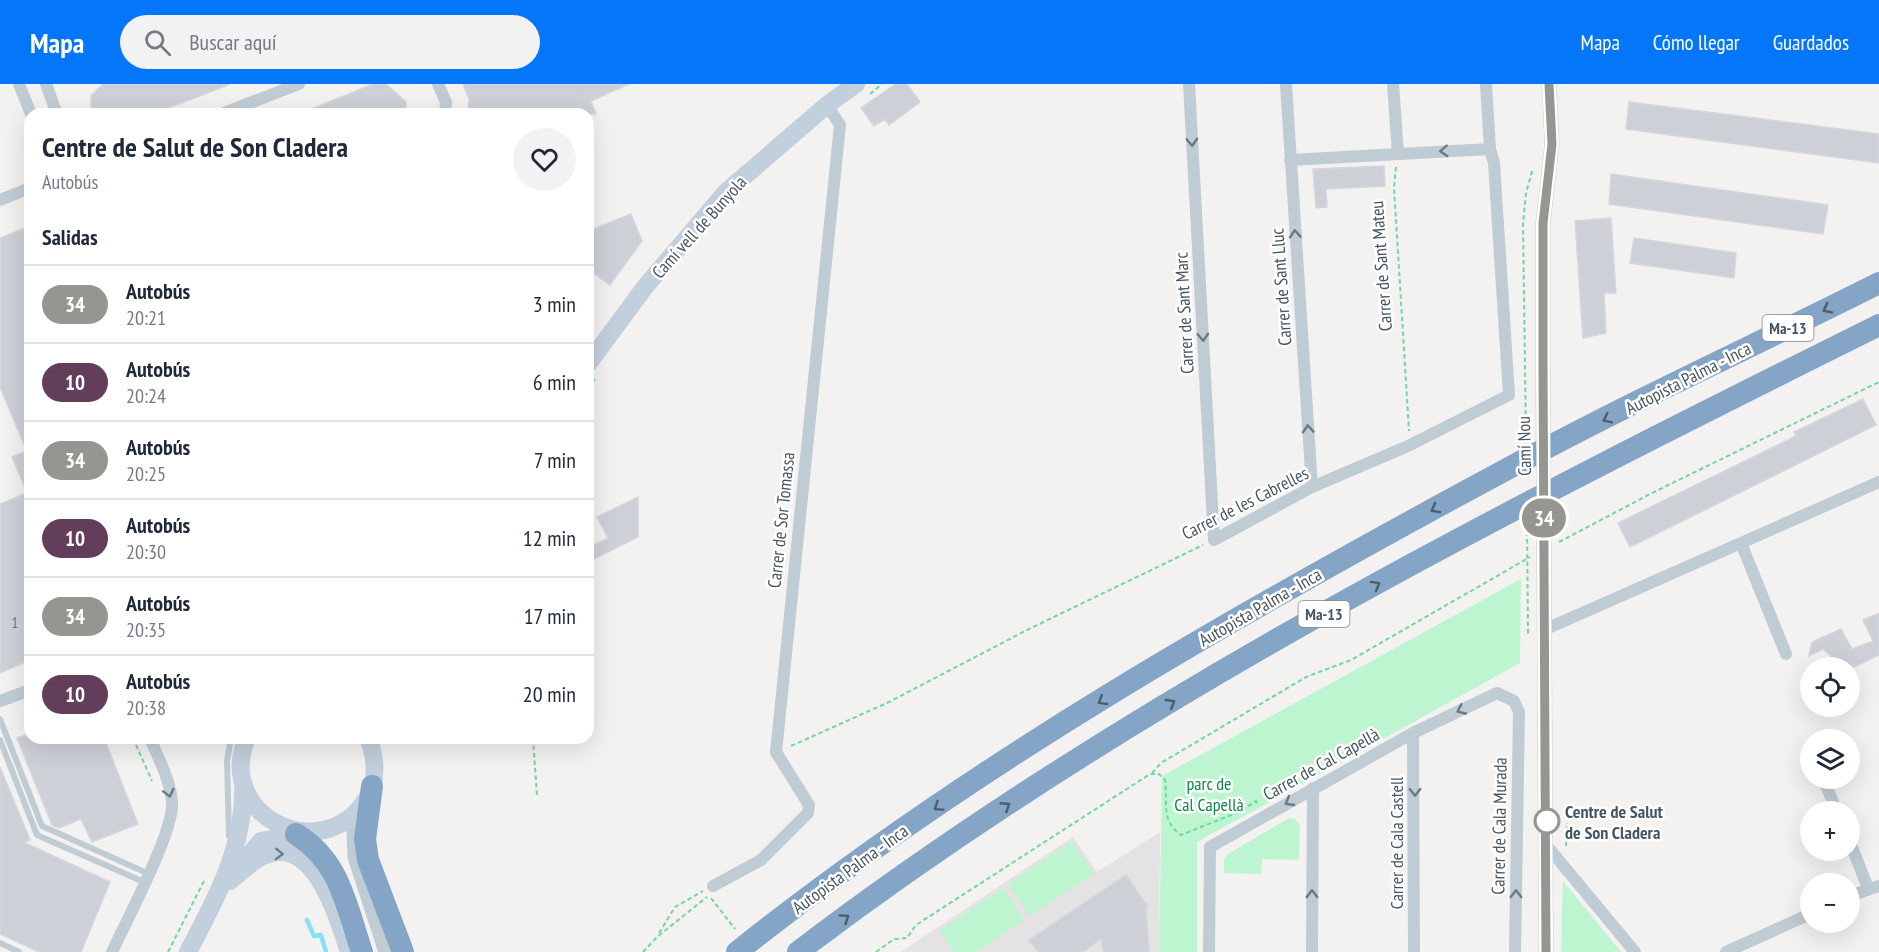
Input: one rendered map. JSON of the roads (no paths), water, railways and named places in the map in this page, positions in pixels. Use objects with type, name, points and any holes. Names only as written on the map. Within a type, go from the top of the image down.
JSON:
[{"type":"highway","name":"Autopista Palma - Inca","points":[[737,943],[1001,764],[1260,607],[1511,466],[1879,283]]},
{"type":"highway","name":"Autopista Palma - Inca","points":[[798,952],[1017,799],[1254,654],[1530,500],[1879,325]]},
{"type":"highway","points":[[368,795],[365,839],[368,860],[403,952]]},
{"type":"highway","points":[[298,832],[316,847],[330,864],[362,952]]},
{"type":"main road","name":"Camí vell de Bunyola","points":[[594,367],[645,287],[726,192],[835,95],[860,91]]},
{"type":"main road","points":[[188,952],[211,908],[220,878],[237,844],[242,822],[242,744]]},
{"type":"main road","points":[[220,878],[257,844],[271,837],[343,823],[368,795],[375,767],[371,744]]},
{"type":"main road","points":[[242,781],[246,794],[258,810],[298,832]]},
{"type":"main road","points":[[220,878],[265,855],[282,853],[299,858],[321,881],[349,952]]},
{"type":"street","points":[[19,84],[29,108]]},
{"type":"street","points":[[46,84],[55,108]]},
{"type":"street","points":[[237,108],[299,84]]},
{"type":"street","points":[[438,84],[446,102],[446,108]]},
{"type":"street","name":"Carrer de Sant Marc","points":[[1189,84],[1214,540]]},
{"type":"street","name":"Carrer de Sant Lluc","points":[[1286,84],[1312,487]]},
{"type":"street","points":[[1393,84],[1398,154]]},
{"type":"street","points":[[1290,160],[1490,149],[1486,84]]},
{"type":"street","name":"Camí Nou","points":[[1546,952],[1543,223],[1552,144],[1549,84]]},
{"type":"street","name":"Carrer de Sor Tomassa","points":[[713,886],[761,860],[808,813],[809,805],[776,752],[840,125],[835,95]]},
{"type":"street","name":"Carrer de les Cabrelles","points":[[1214,540],[1312,487],[1408,446],[1509,395],[1494,163],[1490,149]]},
{"type":"street","points":[[0,200],[24,190]]},
{"type":"street","points":[[1545,629],[1879,482]]},
{"type":"street","points":[[1741,543],[1786,654]]},
{"type":"street","points":[[0,701],[24,692]]},
{"type":"street","name":"Carrer de Cal Capellà","points":[[1209,952],[1210,847],[1413,733],[1497,693],[1514,701]]},
{"type":"street","name":"Carrer de Cala Murada","points":[[1514,701],[1519,712],[1515,952]]},
{"type":"street","name":"Carrer de Cala Castell","points":[[1413,733],[1414,952]]},
{"type":"street","points":[[112,952],[170,821],[172,806],[170,792],[152,744]]},
{"type":"street","points":[[1312,788],[1312,952]]},
{"type":"street","points":[[368,795],[355,824],[353,849],[386,952]]},
{"type":"street","points":[[1547,846],[1635,952]]},
{"type":"street","points":[[1860,861],[1874,887]]},
{"type":"street","points":[[1726,952],[1800,919]]},
{"type":"lane","points":[[0,719],[42,826],[146,877]]},
{"type":"lane","points":[[0,740],[37,835],[146,877]]},
{"type":"lane","points":[[220,878],[230,829],[226,761],[238,744]]},
{"type":"lane","points":[[0,943],[19,952]]},
{"type":"waterway","points":[[307,920],[314,936],[321,935],[326,952]]},
{"type":"place","name":"Centre de Salut de Son Cladera","points":[[1547,821]]},
{"type":"park label","name":"parc de Cal Capellà","points":[[1209,793]]}]
